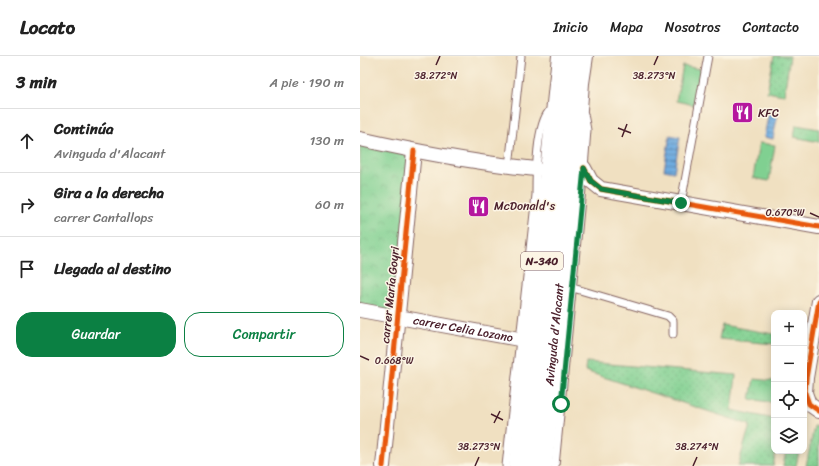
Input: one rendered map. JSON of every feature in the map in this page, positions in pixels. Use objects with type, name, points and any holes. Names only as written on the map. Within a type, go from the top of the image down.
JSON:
[{"type":"highway","name":"Avinguda d'Alacant","points":[[520,466],[563,56]]},
{"type":"highway","name":"Avinguda d'Alacant","points":[[541,466],[571,174],[578,83],[582,56]]},
{"type":"street","points":[[360,139],[414,151],[509,167],[536,169]]},
{"type":"street","name":"carrer María Goyri","points":[[383,466],[414,151]]},
{"type":"street","points":[[584,168],[591,181],[601,189],[819,228]]},
{"type":"street","points":[[819,301],[806,378],[805,393],[809,404],[819,411]]},
{"type":"street","name":"carrer Celia Lozano","points":[[360,310],[519,339]]},
{"type":"lane","points":[[509,167],[521,56]]},
{"type":"lane","points":[[681,203],[708,56]]},
{"type":"lane","name":"Avinguda d'Alacant","points":[[555,466],[587,130],[578,83]]},
{"type":"lane","name":"Avinguda d'Alacant","points":[[506,466],[536,195],[536,169],[541,130],[548,112],[557,102]]},
{"type":"lane","points":[[573,288],[668,316],[674,321],[673,334]]},
{"type":"green space","points":[[774,56],[790,56],[784,95],[767,92]]},
{"type":"green space","points":[[683,66],[701,69],[694,105],[676,101]]},
{"type":"green space","points":[[796,125],[819,129],[819,142],[794,137]]},
{"type":"green space","points":[[360,139],[414,151],[398,317],[360,310]]},
{"type":"green space","points":[[759,143],[775,145],[769,181],[753,178]]},
{"type":"green space","points":[[722,325],[771,333],[771,344],[719,339]]},
{"type":"green space","points":[[586,362],[736,375],[732,410],[771,418],[771,454],[775,454],[773,466],[738,466],[750,425],[585,371]]},
{"type":"green space","points":[[754,379],[771,381],[771,402],[750,399]]},
{"type":"green space","points":[[814,426],[819,426],[819,466],[806,466]]},
{"type":"green space","points":[[785,454],[798,454],[796,466],[783,466]]},
{"type":"water","points":[[769,111],[778,113],[773,139],[764,137]]},
{"type":"water","points":[[670,135],[680,137],[674,172],[664,170]]},
{"type":"cycle path","points":[[383,466],[414,151]]},
{"type":"cycle path","points":[[584,168],[591,181],[601,189],[819,227]]},
{"type":"cycle path","points":[[819,301],[806,378],[805,393],[809,404],[819,411]]},
{"type":"place","name":"KFC","points":[[742,113]]},
{"type":"place","name":"McDonald's","points":[[479,206]]},
{"type":"route","points":[[561,404],[584,168],[591,181],[601,189],[681,203]]}]
